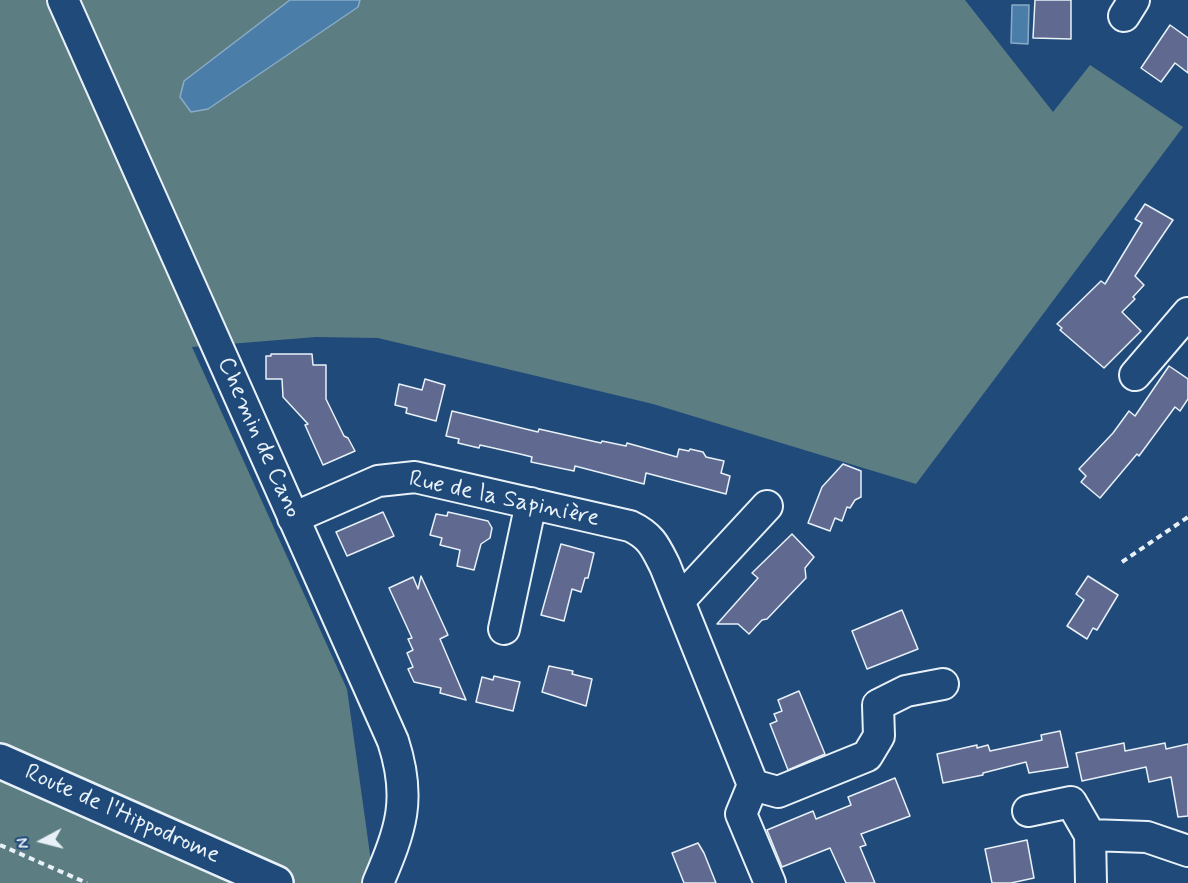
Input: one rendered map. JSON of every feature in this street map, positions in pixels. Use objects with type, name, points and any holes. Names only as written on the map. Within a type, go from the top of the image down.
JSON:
[{"type":"main road","name":"Route de l'Hippodrome","points":[[0,761],[276,883]]},
{"type":"street","name":"Chemin de Cano","points":[[63,0],[388,730],[399,760],[404,787],[401,815],[396,841],[378,883]]},
{"type":"street","points":[[1135,375],[1188,313]]},
{"type":"street","name":"Rue de la Sapinière","points":[[293,518],[378,481],[415,477],[630,526],[644,533],[654,545],[679,601],[753,785]]},
{"type":"street","points":[[504,629],[531,503]]},
{"type":"street","points":[[679,601],[767,506]]},
{"type":"street","points":[[770,883],[741,814],[753,785],[778,792],[867,756],[879,736],[878,705],[906,691],[943,684]]},
{"type":"street","points":[[1028,811],[1071,801],[1090,836],[1091,883]]},
{"type":"street","points":[[1090,836],[1147,837],[1188,851]]},
{"type":"path","points":[[1122,562],[1188,517]]},
{"type":"path","points":[[0,845],[87,883]]},
{"type":"green space","points":[[0,0],[965,0],[1053,112],[1090,65],[1183,127],[916,484],[653,404],[378,338],[316,337],[192,347],[347,689],[374,883],[0,883]]},
{"type":"water","points":[[290,0],[360,0],[358,7],[208,109],[191,112],[180,97],[184,81]]},
{"type":"water","points":[[1012,5],[1029,5],[1028,44],[1011,43]]},
{"type":"building","points":[[1035,0],[1071,0],[1071,39],[1033,38]]},
{"type":"building","points":[[1170,25],[1188,38],[1188,73],[1175,63],[1161,82],[1141,68]]},
{"type":"building","points":[[1145,204],[1173,220],[1135,276],[1144,285],[1133,297],[1135,299],[1122,312],[1141,331],[1104,368],[1060,330],[1062,328],[1057,324],[1101,281],[1105,284],[1142,223],[1135,219]]},
{"type":"building","points":[[271,354],[312,354],[313,365],[326,365],[326,399],[344,436],[348,438],[355,451],[323,465],[305,425],[308,424],[283,397],[282,379],[266,379],[266,356],[271,356]]},
{"type":"building","points":[[1169,366],[1188,379],[1188,399],[1180,411],[1175,407],[1139,456],[1137,454],[1100,498],[1081,482],[1086,476],[1079,469],[1113,433],[1129,411],[1135,416]]},
{"type":"building","points":[[425,379],[445,385],[436,421],[406,413],[407,408],[395,405],[399,384],[422,390]]},
{"type":"building","points":[[452,411],[538,432],[539,429],[601,443],[602,441],[626,446],[627,443],[677,457],[679,449],[703,452],[706,457],[724,461],[721,473],[730,476],[726,494],[646,473],[644,484],[575,466],[574,471],[531,462],[532,457],[520,454],[480,445],[479,448],[458,443],[459,439],[446,436]]},
{"type":"building","points":[[843,464],[861,471],[861,497],[855,500],[850,508],[847,507],[842,521],[835,518],[830,531],[808,523],[822,487]]},
{"type":"building","points":[[383,512],[394,536],[347,556],[336,532]]},
{"type":"building","points":[[448,512],[488,521],[492,528],[490,538],[481,544],[474,570],[457,566],[460,550],[440,545],[442,538],[430,535],[436,514],[447,516]]},
{"type":"building","points":[[792,534],[814,557],[805,568],[806,578],[767,619],[762,620],[749,634],[738,624],[717,624],[758,578],[752,573]]},
{"type":"building","points":[[561,544],[594,553],[588,578],[585,578],[581,592],[572,589],[564,621],[541,615]]},
{"type":"building","points":[[421,576],[448,635],[440,639],[466,700],[440,693],[441,688],[414,682],[408,669],[413,667],[407,653],[413,650],[408,639],[412,638],[389,588],[413,577],[418,589]]},
{"type":"building","points":[[1088,576],[1118,595],[1097,630],[1093,628],[1087,639],[1067,626],[1084,600],[1076,594]]},
{"type":"building","points":[[902,610],[918,649],[867,669],[852,631]]},
{"type":"building","points":[[549,666],[573,671],[572,674],[592,679],[586,706],[542,692]]},
{"type":"building","points":[[494,676],[520,682],[513,711],[476,702],[482,677],[493,680]]},
{"type":"building","points":[[799,691],[825,754],[788,770],[770,724],[777,721],[774,714],[782,711],[778,700]]},
{"type":"building","points":[[1060,731],[1068,767],[1029,773],[1026,762],[983,773],[983,775],[943,783],[937,754],[977,745],[977,748],[988,745],[990,751],[1042,740],[1041,735]]},
{"type":"building","points":[[1124,743],[1125,751],[1165,743],[1166,749],[1188,744],[1188,816],[1178,817],[1171,777],[1149,782],[1146,767],[1082,781],[1076,753]]},
{"type":"building","points":[[895,778],[910,816],[861,834],[866,845],[860,847],[875,883],[846,883],[830,848],[782,867],[767,830],[813,811],[816,819],[851,805],[848,797]]},
{"type":"building","points":[[1027,840],[1034,878],[1011,883],[992,883],[985,849]]},
{"type":"building","points":[[698,843],[716,883],[684,883],[672,853]]}]
